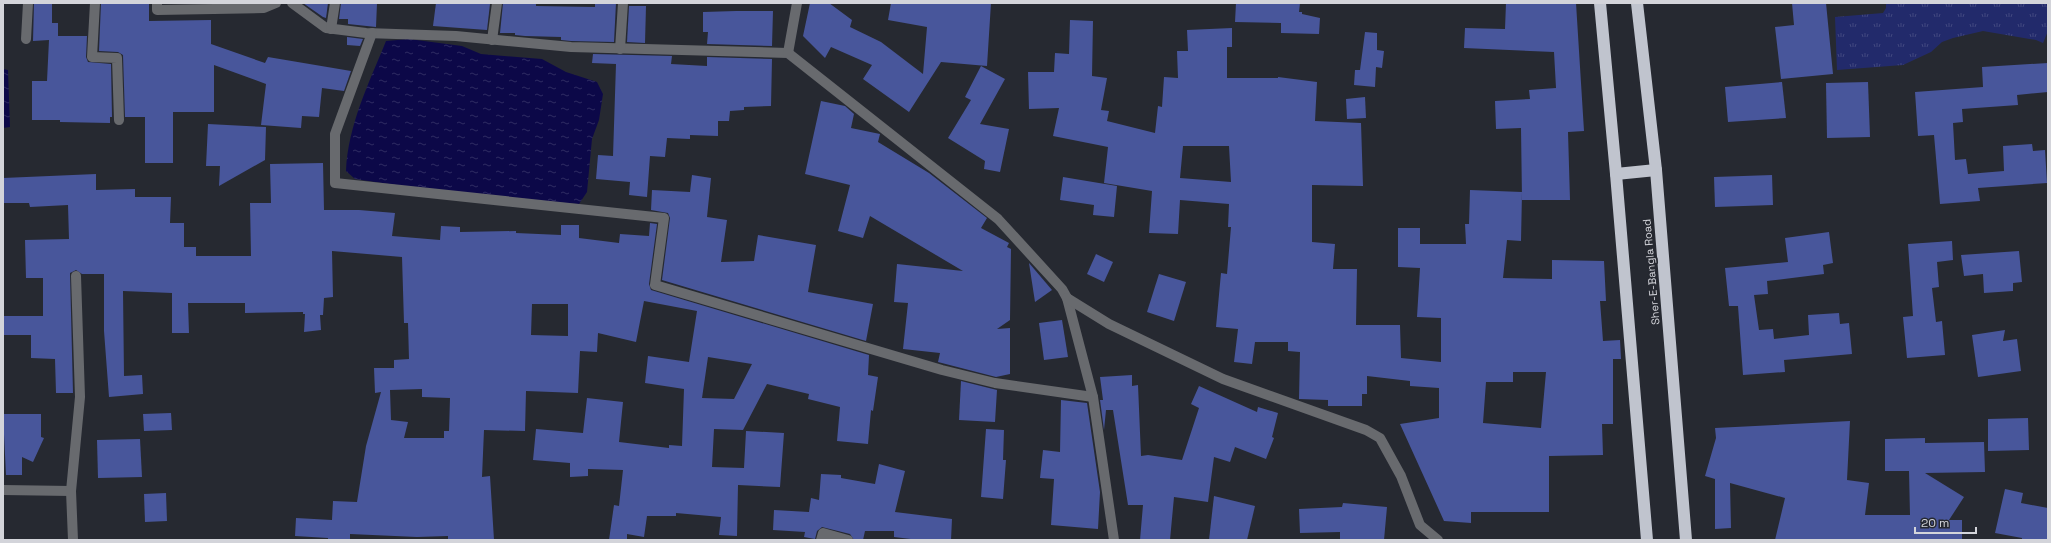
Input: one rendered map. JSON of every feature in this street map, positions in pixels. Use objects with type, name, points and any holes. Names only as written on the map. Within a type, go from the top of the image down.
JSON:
[{"type":"highway","points":[[1600,3],[1647,540]]},
{"type":"highway","name":"Sher-E-Bangla Road","points":[[1636,3],[1656,170],[1686,540]]},
{"type":"highway","points":[[1616,174],[1656,170]]},
{"type":"street","points":[[26,39],[28,3]]},
{"type":"street","points":[[95,3],[92,57],[117,58],[119,120]]},
{"type":"street","points":[[157,3],[156,10],[264,8],[276,3]]},
{"type":"street","points":[[292,3],[326,28],[331,29],[372,33],[456,36],[571,47],[788,53],[998,219],[1062,289],[1067,298],[1093,397],[1114,540]]},
{"type":"street","points":[[331,29],[335,3]]},
{"type":"street","points":[[492,40],[496,3]]},
{"type":"street","points":[[620,49],[623,3]]},
{"type":"street","points":[[788,53],[797,3]]},
{"type":"street","points":[[372,33],[335,134],[335,183],[664,218],[655,285],[942,370],[995,383],[1093,397]]},
{"type":"street","points":[[74,540],[71,491],[80,397],[76,276]]},
{"type":"street","points":[[1067,298],[1110,324],[1223,379],[1366,430],[1380,438],[1401,476],[1420,525],[1438,540]]},
{"type":"street","points":[[3,490],[71,491]]},
{"type":"street","points":[[821,540],[823,533],[848,540]]},
{"type":"green space","points":[[1886,3],[2048,3],[2048,31],[2043,43],[2036,40],[1983,31],[1942,42],[1931,52],[1903,65],[1837,70],[1835,17],[1883,13],[1886,8]]},
{"type":"water","points":[[409,39],[462,46],[481,54],[542,59],[566,72],[597,82],[603,94],[599,120],[592,139],[587,192],[579,204],[464,195],[355,179],[346,171],[351,137],[360,104],[386,41]]},
{"type":"water","points":[[3,69],[8,70],[10,127],[3,128]]},
{"type":"building","points":[[34,3],[52,3],[52,23],[58,23],[58,36],[87,36],[86,57],[88,62],[111,64],[112,117],[110,117],[110,123],[32,120],[32,81],[47,81],[49,40],[33,41]]},
{"type":"building","points":[[101,3],[149,3],[149,21],[211,20],[211,44],[265,63],[268,57],[351,71],[344,91],[322,88],[319,117],[302,116],[301,128],[261,125],[266,84],[214,65],[214,112],[173,112],[173,163],[145,163],[145,117],[125,117],[123,55],[118,52],[99,51]]},
{"type":"building","points":[[303,3],[328,3],[326,18],[323,17]]},
{"type":"building","points":[[341,3],[377,3],[376,27],[348,24],[348,19],[339,19]]},
{"type":"building","points":[[436,3],[490,4],[487,30],[433,26]]},
{"type":"building","points":[[503,3],[536,3],[536,6],[595,7],[595,3],[616,3],[614,42],[571,41],[561,40],[561,37],[525,36],[515,35],[515,33],[500,33]]},
{"type":"building","points":[[810,3],[829,3],[852,20],[850,27],[881,42],[923,74],[927,27],[888,20],[891,3],[991,3],[987,66],[941,62],[909,112],[863,79],[872,65],[831,47],[825,58],[803,36]]},
{"type":"building","points":[[1236,3],[1300,3],[1299,12],[1320,18],[1319,34],[1281,33],[1281,23],[1235,22]]},
{"type":"building","points":[[1506,3],[1576,3],[1584,131],[1568,132],[1570,200],[1522,200],[1521,128],[1496,129],[1495,101],[1530,99],[1529,90],[1556,88],[1554,52],[1464,48],[1465,28],[1505,29]]},
{"type":"building","points":[[1792,3],[1826,3],[1833,74],[1781,79],[1775,27],[1794,25]]},
{"type":"building","points":[[629,6],[646,6],[645,43],[627,42]]},
{"type":"building","points":[[773,11],[772,46],[707,44],[708,32],[703,32],[703,12]]},
{"type":"building","points":[[1070,20],[1093,21],[1092,76],[1107,78],[1101,110],[1109,111],[1107,121],[1155,133],[1158,106],[1162,107],[1164,77],[1178,78],[1177,51],[1188,51],[1187,30],[1232,28],[1232,47],[1227,47],[1227,78],[1278,77],[1317,82],[1315,121],[1361,123],[1363,186],[1312,185],[1312,242],[1335,244],[1333,269],[1357,269],[1356,325],[1400,325],[1401,358],[1441,362],[1441,318],[1417,317],[1420,268],[1398,267],[1398,228],[1420,228],[1420,244],[1466,244],[1465,224],[1469,224],[1470,190],[1522,192],[1521,241],[1507,240],[1503,278],[1552,279],[1552,260],[1604,261],[1606,301],[1600,301],[1603,341],[1620,340],[1621,359],[1613,359],[1613,424],[1602,424],[1603,455],[1549,456],[1549,512],[1471,512],[1471,523],[1444,521],[1400,424],[1439,418],[1439,388],[1410,386],[1410,381],[1367,376],[1367,394],[1362,394],[1362,406],[1328,406],[1328,400],[1299,399],[1300,352],[1288,351],[1288,342],[1255,342],[1252,364],[1234,362],[1238,329],[1216,327],[1221,273],[1227,274],[1231,227],[1228,227],[1229,204],[1180,200],[1178,234],[1149,233],[1152,191],[1104,183],[1108,147],[1053,136],[1059,108],[1029,109],[1028,72],[1054,72],[1055,53],[1069,54]],"holes":[[[1183,146],[1229,146],[1231,182],[1180,178]],[[1513,372],[1546,372],[1541,428],[1483,423],[1486,382],[1513,382]]]},
{"type":"building","points":[[1365,32],[1377,33],[1377,50],[1384,51],[1382,68],[1376,67],[1375,87],[1354,85],[1355,70],[1360,70]]},
{"type":"building","points":[[347,37],[363,39],[360,46],[347,45]]},
{"type":"building","points":[[593,54],[672,56],[671,64],[707,66],[707,57],[772,59],[771,106],[744,107],[744,110],[730,111],[729,121],[718,121],[718,136],[690,135],[690,139],[667,138],[665,157],[650,156],[647,197],[629,195],[630,182],[596,179],[598,155],[613,156],[616,64],[592,63]]},
{"type":"building","points":[[2048,63],[2048,92],[2017,95],[2018,105],[1962,109],[1963,122],[1953,123],[1955,160],[1966,159],[1968,174],[2004,171],[2003,146],[2032,144],[2033,151],[2045,150],[2047,183],[1978,188],[1980,201],[1940,204],[1934,135],[1918,136],[1915,92],[1983,87],[1982,67]]},
{"type":"building","points":[[981,66],[1005,79],[980,124],[1009,129],[1000,172],[984,169],[985,161],[948,138],[971,100],[965,97]]},
{"type":"building","points":[[1782,82],[1786,118],[1728,122],[1725,87]]},
{"type":"building","points":[[1868,82],[1870,137],[1827,138],[1826,83]]},
{"type":"building","points":[[1365,97],[1366,118],[1347,119],[1346,99]]},
{"type":"building","points":[[821,101],[845,106],[854,114],[851,128],[880,134],[878,142],[929,173],[987,218],[981,228],[1009,243],[1007,247],[1011,249],[1010,320],[997,329],[1010,328],[1010,374],[996,377],[938,362],[940,353],[903,349],[908,303],[894,302],[897,264],[963,271],[870,216],[863,238],[838,231],[850,185],[805,174]]},
{"type":"building","points":[[208,124],[266,127],[265,160],[219,186],[220,166],[206,166]]},
{"type":"building","points":[[323,163],[324,210],[359,210],[395,213],[392,236],[440,240],[441,226],[460,227],[460,232],[516,231],[516,233],[561,235],[561,225],[579,225],[579,238],[619,243],[620,234],[649,236],[650,223],[657,224],[649,284],[651,290],[869,355],[868,375],[878,377],[873,411],[871,410],[868,444],[837,441],[840,407],[808,399],[809,394],[767,384],[743,430],[714,429],[712,467],[744,468],[746,431],[784,433],[780,487],[738,485],[737,536],[719,535],[721,517],[676,513],[676,516],[647,516],[644,537],[627,534],[627,540],[609,540],[614,505],[619,506],[623,470],[588,469],[588,476],[570,477],[570,463],[533,460],[536,429],[583,433],[587,398],[623,402],[619,442],[669,448],[669,445],[682,446],[684,389],[645,383],[648,356],[689,362],[697,311],[644,301],[636,342],[598,333],[597,352],[580,351],[578,393],[526,391],[525,431],[484,430],[482,477],[490,476],[494,540],[448,540],[448,536],[417,537],[350,534],[350,540],[328,540],[328,538],[295,536],[296,518],[332,520],[333,501],[357,502],[366,446],[381,392],[375,393],[374,368],[394,368],[394,360],[409,359],[408,323],[404,323],[402,257],[332,251],[333,297],[324,298],[323,315],[320,315],[321,330],[304,332],[305,314],[303,314],[303,312],[245,313],[245,303],[188,303],[189,333],[172,333],[172,293],[123,291],[124,376],[142,375],[143,394],[109,397],[104,331],[104,274],[82,274],[76,270],[70,273],[73,393],[56,393],[55,359],[31,358],[31,335],[3,335],[3,316],[43,316],[43,278],[26,278],[25,240],[69,239],[68,205],[30,207],[29,203],[3,203],[3,178],[96,174],[96,190],[135,189],[135,197],[171,197],[170,223],[184,223],[184,247],[196,247],[196,256],[251,256],[250,203],[271,203],[270,164]],"holes":[[[532,304],[568,304],[568,336],[531,335]],[[708,357],[752,364],[734,399],[702,398]],[[422,389],[422,397],[450,398],[449,431],[444,431],[444,438],[404,438],[408,422],[391,420],[390,390]]]},
{"type":"building","points":[[692,175],[711,178],[707,217],[727,220],[721,262],[754,261],[758,235],[816,245],[808,292],[873,304],[866,341],[662,280],[670,218],[668,213],[651,210],[652,190],[690,192]]},
{"type":"building","points":[[1772,175],[1773,205],[1715,207],[1714,177]]},
{"type":"building","points":[[1063,177],[1117,186],[1114,217],[1093,215],[1094,205],[1060,200]]},
{"type":"building","points":[[1829,232],[1833,263],[1823,265],[1824,274],[1767,281],[1768,294],[1754,295],[1759,330],[1773,329],[1774,339],[1809,335],[1808,315],[1839,313],[1840,324],[1849,323],[1852,354],[1784,360],[1785,372],[1743,375],[1738,306],[1729,306],[1725,268],[1788,262],[1785,238]]},
{"type":"building","points":[[1952,241],[1953,260],[1937,262],[1939,287],[1932,288],[1936,322],[1942,321],[1945,355],[1907,358],[1903,317],[1913,316],[1908,244]]},
{"type":"building","points":[[2019,251],[2022,282],[2013,283],[2013,291],[1984,293],[1983,274],[1964,276],[1961,255]]},
{"type":"building","points":[[1096,254],[1113,262],[1104,282],[1087,274]]},
{"type":"building","points":[[1029,263],[1052,290],[1035,302]]},
{"type":"building","points":[[1159,274],[1186,282],[1174,321],[1147,312]]},
{"type":"building","points":[[1062,320],[1068,357],[1044,360],[1039,323]]},
{"type":"building","points":[[2005,330],[2003,341],[2017,339],[2021,371],[1978,377],[1972,335]]},
{"type":"building","points":[[1132,375],[1132,386],[1138,385],[1141,456],[1148,455],[1182,460],[1199,408],[1191,404],[1199,386],[1257,412],[1258,407],[1278,413],[1272,437],[1274,438],[1266,459],[1235,447],[1230,462],[1214,457],[1208,502],[1174,497],[1170,540],[1140,540],[1143,505],[1128,505],[1113,410],[1106,410],[1104,430],[1100,400],[1103,400],[1100,377]]},
{"type":"building","points":[[961,381],[997,390],[995,422],[959,420]]},
{"type":"building","points":[[1061,400],[1087,403],[1100,492],[1098,529],[1051,525],[1054,479],[1040,478],[1043,450],[1060,452]]},
{"type":"building","points":[[171,413],[172,430],[144,431],[143,414]]},
{"type":"building","points":[[3,414],[41,414],[41,437],[44,438],[33,462],[22,457],[22,475],[6,475]]},
{"type":"building","points":[[2028,418],[2029,450],[1988,451],[1988,419]]},
{"type":"building","points":[[1850,421],[1847,480],[1869,483],[1865,515],[1910,515],[1909,471],[1885,471],[1885,439],[1925,438],[1925,443],[1984,442],[1985,472],[1925,473],[1964,497],[1949,520],[1962,520],[1962,540],[1775,540],[1785,498],[1730,483],[1731,528],[1715,529],[1715,479],[1705,476],[1716,438],[1715,428]]},
{"type":"building","points":[[986,429],[1004,430],[1003,460],[1006,460],[1003,499],[981,497]]},
{"type":"building","points":[[140,439],[142,477],[98,478],[97,440]]},
{"type":"building","points":[[879,464],[905,471],[895,512],[952,519],[951,540],[919,540],[894,537],[894,531],[865,531],[863,540],[854,540],[850,534],[822,527],[817,531],[815,539],[804,537],[805,532],[773,530],[774,510],[809,512],[811,498],[819,500],[821,474],[841,475],[841,478],[875,484]]},
{"type":"building","points":[[2005,489],[2023,493],[2021,503],[2048,508],[2048,540],[2022,540],[2022,538],[1995,533]]},
{"type":"building","points":[[166,493],[167,521],[145,522],[144,494]]},
{"type":"building","points":[[1214,496],[1255,506],[1247,540],[1209,540]]},
{"type":"building","points":[[1343,503],[1387,507],[1384,540],[1340,540],[1340,532],[1300,533],[1299,509],[1342,507]]}]
